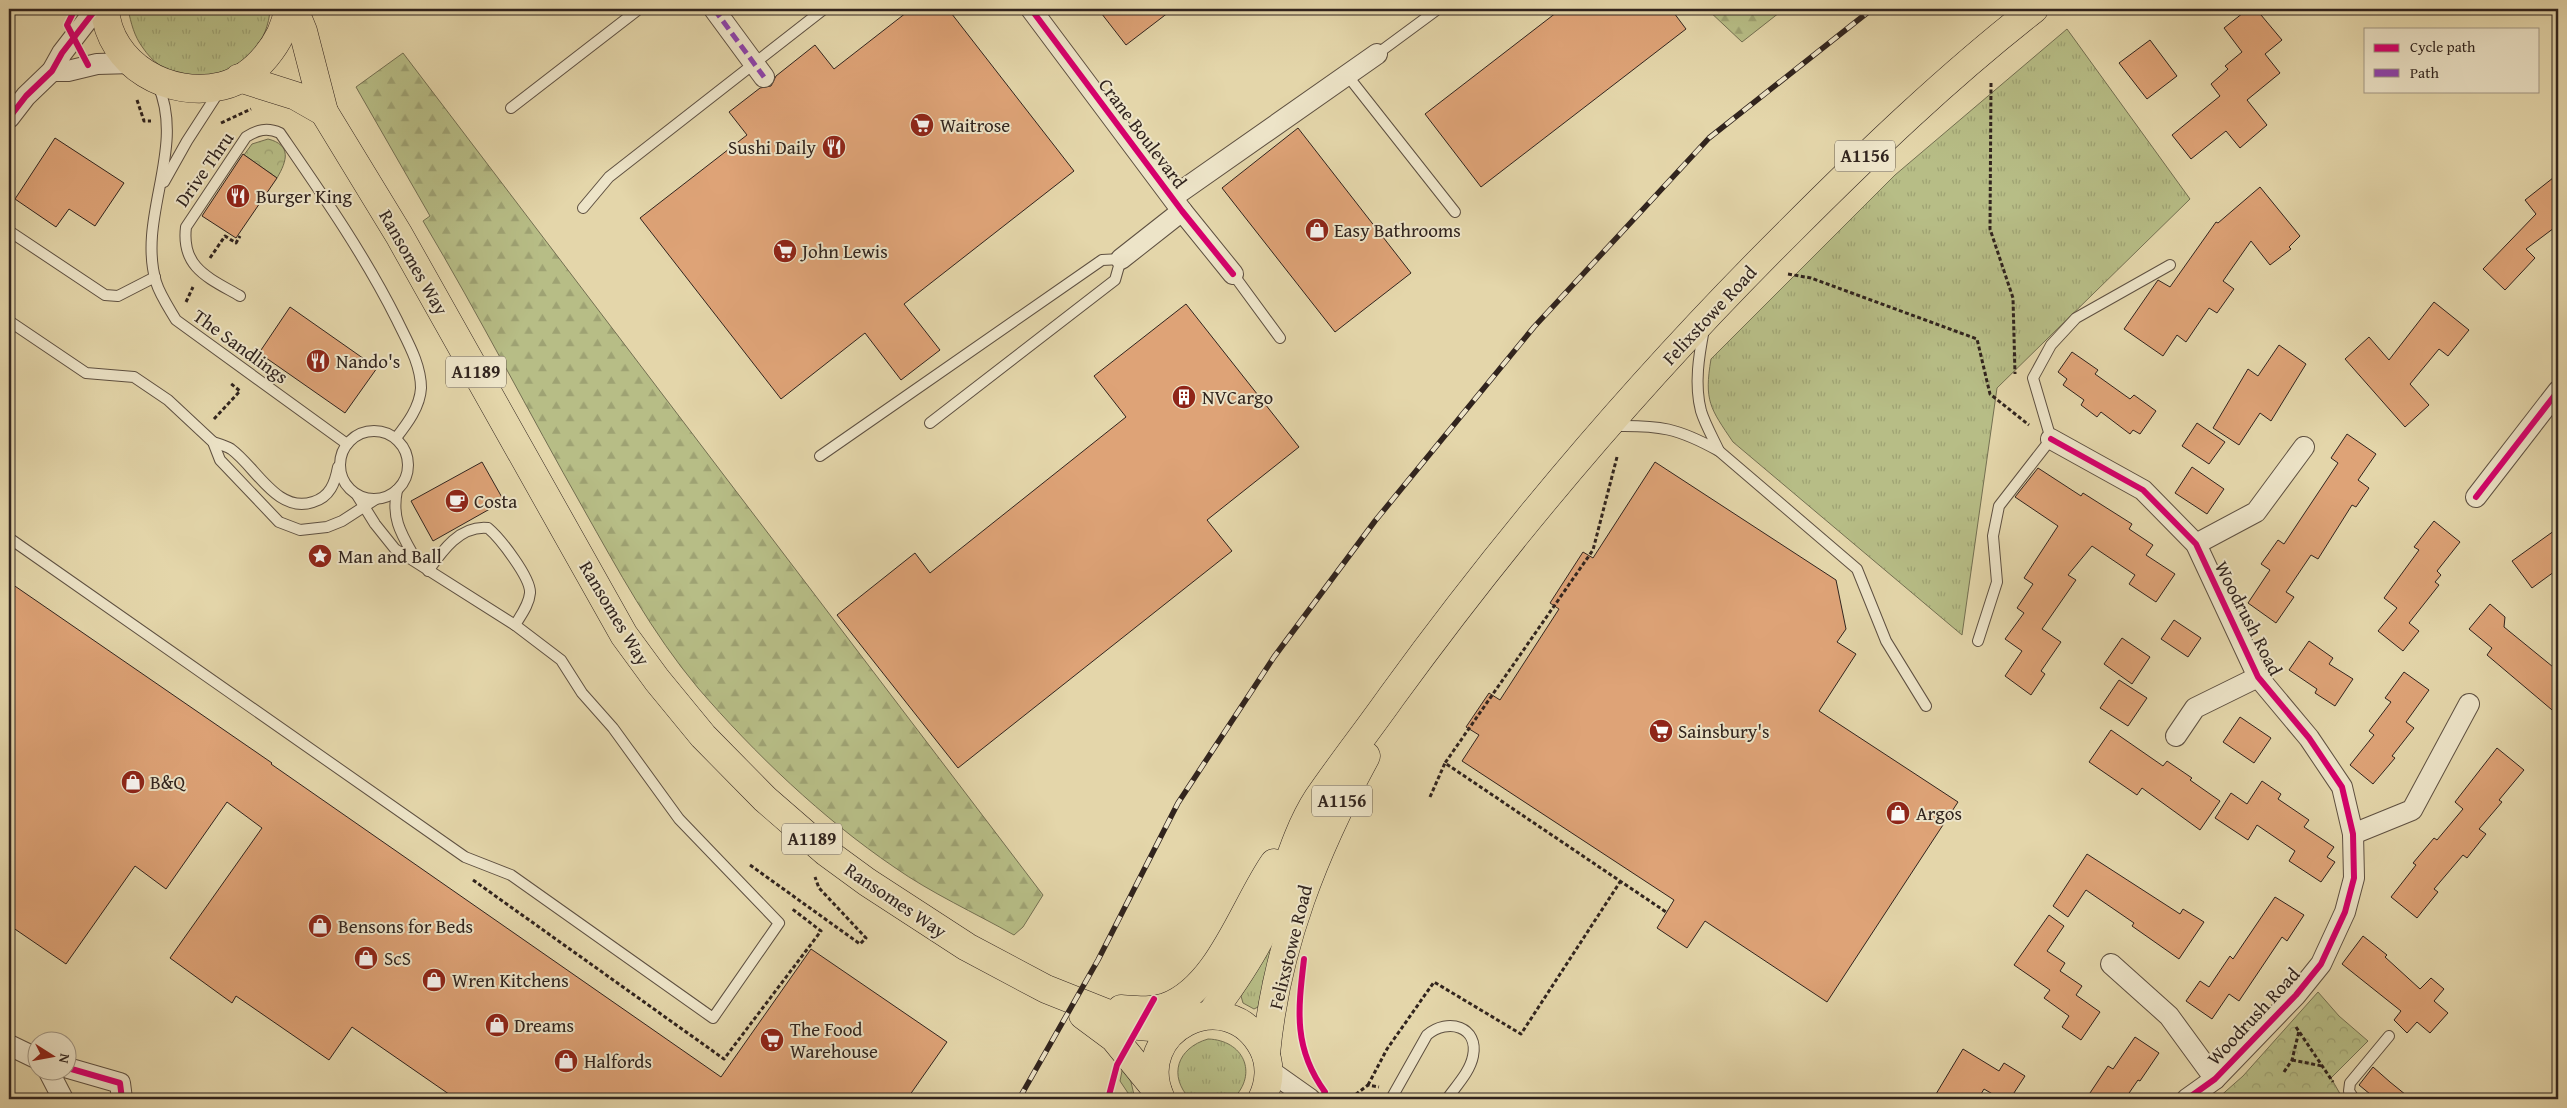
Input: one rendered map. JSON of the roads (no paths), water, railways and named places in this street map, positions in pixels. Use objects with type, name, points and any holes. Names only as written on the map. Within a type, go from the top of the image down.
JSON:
[{"type":"main road","points":[[105,9],[108,29],[118,48],[141,72],[156,80],[192,89],[231,82],[253,69],[275,45],[288,9]]},
{"type":"main road","name":"Ransomes Way","points":[[294,9],[303,31],[324,112],[399,235],[624,635],[657,680],[703,736],[765,799],[826,852],[940,930],[1046,989],[1139,1026],[1174,1029]]},
{"type":"main road","name":"Felixstowe Road","points":[[1210,1015],[1236,980],[1264,930],[1282,875],[1316,801],[1421,656],[1552,490],[1606,426],[1708,315],[1874,147],[1938,88],[2034,9]]},
{"type":"main road","name":"Ransomes Way","points":[[231,82],[296,96],[324,112]]},
{"type":"main road","name":"Felixstowe Road","points":[[1262,1099],[1267,1088],[1268,1062],[1284,955],[1296,907],[1335,814],[1421,656]]},
{"type":"main road","points":[[1092,1008],[1147,1011],[1157,1009],[1176,1003],[1200,983],[1223,954],[1270,868],[1316,801]]},
{"type":"main road","name":"Ransomes Way","points":[[1046,989],[1114,1038],[1160,1096]]},
{"type":"main road","points":[[1160,1096],[1154,1075],[1156,1058],[1163,1042],[1174,1029],[1191,1019],[1210,1015],[1229,1017],[1245,1025],[1258,1038],[1268,1062]]},
{"type":"street","points":[[9,118],[26,96],[52,71],[62,53],[96,9]]},
{"type":"street","points":[[714,9],[758,71]]},
{"type":"street","name":"Crane Boulevard","points":[[1031,9],[1233,274]]},
{"type":"street","name":"Crane Boulevard","points":[[1178,204],[1377,54]]},
{"type":"street","points":[[52,71],[68,71],[97,64],[133,63]]},
{"type":"street","points":[[1121,260],[1178,204]]},
{"type":"street","points":[[2476,497],[2558,391]]},
{"type":"street","name":"Woodrush Road","points":[[2051,439],[2143,490],[2196,544],[2258,677],[2309,738],[2342,787],[2353,834],[2354,878],[2345,912],[2321,964],[2296,995],[2215,1079],[2187,1099]]},
{"type":"street","points":[[2196,544],[2256,512],[2304,448]]},
{"type":"street","points":[[2176,736],[2195,708],[2258,677]]},
{"type":"street","points":[[2353,834],[2412,810],[2469,704]]},
{"type":"street","points":[[2111,964],[2169,1016],[2215,1079]]},
{"type":"street","points":[[9,1045],[28,1054]]},
{"type":"street","points":[[1268,1062],[1310,1099]]},
{"type":"street","points":[[78,1071],[120,1083],[122,1099]]},
{"type":"street","points":[[52,1080],[59,1096]]},
{"type":"lane","points":[[511,108],[639,9]]},
{"type":"lane","points":[[583,208],[609,177],[758,71],[824,9]]},
{"type":"lane","name":"Crane Boulevard","points":[[1377,54],[1438,9]]},
{"type":"lane","points":[[1347,75],[1455,212]]},
{"type":"lane","points":[[156,80],[166,110],[161,190]]},
{"type":"lane","points":[[161,190],[187,141],[231,82]]},
{"type":"lane","name":"Drive Thru","points":[[240,296],[200,272],[190,259],[185,238],[186,227],[192,215],[246,137],[258,130],[272,129],[280,133],[318,188],[380,286],[415,356],[421,388],[410,421],[396,438]]},
{"type":"lane","name":"The Sandlings","points":[[161,190],[151,231],[155,277],[164,300],[176,320],[347,444]]},
{"type":"lane","points":[[9,231],[106,295],[118,296],[155,277]]},
{"type":"lane","points":[[820,456],[1102,260],[1121,260],[1115,280],[930,423]]},
{"type":"lane","points":[[1978,641],[1997,582],[1993,536],[1999,506],[2051,439],[2034,378],[2051,345],[2076,318],[2170,265]]},
{"type":"lane","points":[[1233,274],[1280,338]]},
{"type":"lane","points":[[1708,315],[1698,366],[1699,399],[1702,412],[1719,451]]},
{"type":"lane","points":[[9,321],[86,373],[134,377],[168,400],[213,442],[231,449],[285,500],[299,505],[317,501],[330,491],[340,460],[347,444],[354,436],[376,431],[396,438],[408,458],[408,470],[405,481],[388,496],[376,500],[342,521],[326,526],[300,530],[279,522],[220,460],[213,442]]},
{"type":"lane","points":[[1606,426],[1646,425],[1670,428],[1694,437],[1719,451],[1857,569],[1886,641],[1926,706]]},
{"type":"lane","points":[[9,538],[465,857],[511,875],[713,1018],[779,923],[679,819],[614,728],[582,693],[561,660],[515,625],[390,545],[357,495],[343,480],[340,460]]},
{"type":"lane","points":[[397,490],[394,504],[397,523],[417,561]]},
{"type":"lane","points":[[357,495],[376,500]]},
{"type":"lane","points":[[428,571],[448,544],[477,528],[488,528],[502,542],[530,585],[529,600],[515,625]]},
{"type":"lane","points":[[1391,1099],[1427,1035],[1436,1027],[1448,1024],[1468,1033],[1473,1044],[1473,1056],[1468,1069],[1447,1099]]},
{"type":"lane","points":[[2354,1099],[2349,1091],[2350,1083],[2389,1036]]},
{"type":"railway","points":[[1019,1099],[1098,960],[1178,803],[1274,657],[1375,521],[1534,327],[1709,138],[1872,9]]},
{"type":"place","name":"Waitrose","points":[[922,125]]},
{"type":"place","name":"Sushi Daily","points":[[834,147]]},
{"type":"place","name":"Burger King","points":[[238,196]]},
{"type":"place","name":"Easy Bathrooms","points":[[1317,230]]},
{"type":"place","name":"John Lewis","points":[[785,251]]},
{"type":"place","name":"Nando's","points":[[318,361]]},
{"type":"place","name":"NVCargo","points":[[1184,397]]},
{"type":"place","name":"Costa","points":[[457,501]]},
{"type":"place","name":"Man and Ball","points":[[320,556]]},
{"type":"place","name":"Sainsbury's","points":[[1661,731]]},
{"type":"place","name":"B&Q","points":[[133,782]]},
{"type":"place","name":"Argos","points":[[1898,813]]},
{"type":"place","name":"Bensons for Beds","points":[[320,926]]},
{"type":"place","name":"ScS","points":[[366,958]]},
{"type":"place","name":"Wren Kitchens","points":[[434,980]]},
{"type":"place","name":"Dreams","points":[[497,1025]]},
{"type":"place","name":"The Food Warehouse","points":[[772,1040]]},
{"type":"place","name":"Halfords","points":[[566,1061]]}]
